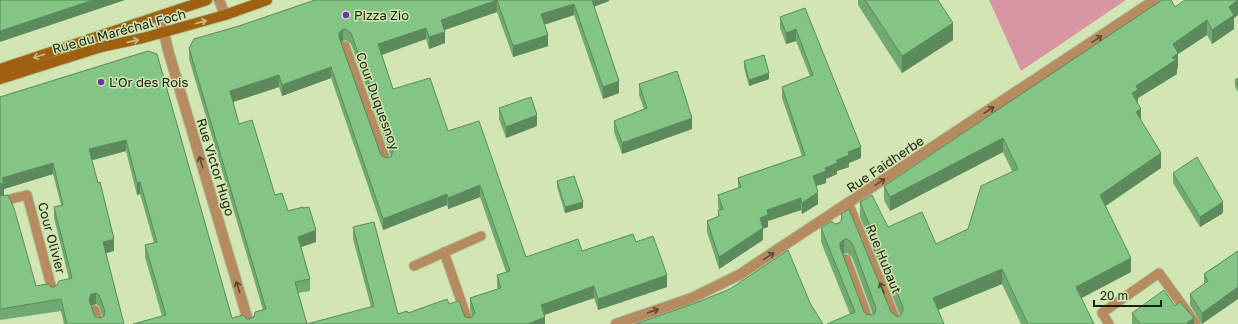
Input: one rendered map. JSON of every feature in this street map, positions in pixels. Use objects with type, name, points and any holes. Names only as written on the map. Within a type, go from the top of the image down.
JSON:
[{"type":"main road","name":"Rue du Maréchal Foch","points":[[1,74],[158,16],[207,0]]},
{"type":"main road","name":"Rue du Maréchal Foch","points":[[1,74],[101,47],[164,33],[225,15],[267,0]]},
{"type":"street","points":[[219,0],[225,15]]},
{"type":"street","name":"Rue Faidherbe","points":[[616,324],[692,298],[726,283],[1156,0]]},
{"type":"street","name":"Rue Victor Hugo","points":[[158,16],[249,324]]},
{"type":"street","name":"Rue Hubaut","points":[[848,204],[897,324]]},
{"type":"lane","name":"Cour Duquesnoy","points":[[345,46],[387,164]]},
{"type":"lane","name":"Cour Olivier","points":[[0,202],[27,195],[54,292]]},
{"type":"lane","points":[[829,216],[834,227]]},
{"type":"lane","points":[[414,266],[481,236]]},
{"type":"lane","points":[[444,252],[469,324]]},
{"type":"lane","points":[[846,259],[870,324]]},
{"type":"lane","points":[[1109,324],[1102,313],[1159,273],[1196,324]]},
{"type":"lane","points":[[95,310],[99,324]]},
{"type":"shaded area","points":[[989,0],[1126,0],[1021,71]]},
{"type":"building","points":[[0,0],[93,0],[0,31]]},
{"type":"building","points":[[315,0],[497,0],[441,20],[445,32],[429,37],[426,28],[378,44],[393,89],[430,78],[448,131],[479,121],[526,257],[578,239],[582,251],[633,234],[636,242],[653,236],[667,275],[598,299],[594,286],[541,305],[545,317],[528,324],[307,324],[133,324],[166,315],[145,245],[157,242],[140,182],[137,183],[126,140],[89,149],[98,183],[100,182],[114,239],[103,242],[124,324],[67,324],[61,299],[0,309],[0,196],[8,195],[14,208],[36,286],[48,284],[51,287],[54,287],[59,281],[72,278],[54,207],[63,205],[53,163],[2,178],[4,183],[0,184],[0,97],[148,51],[157,54],[232,318],[243,315],[247,319],[250,319],[254,317],[255,312],[266,309],[189,48],[194,39],[239,26]],"holes":[[[343,29],[346,29],[351,33],[393,151],[391,157],[386,158],[381,155],[339,37],[339,33]],[[331,67],[383,219],[447,194],[448,198],[480,185],[510,271],[497,275],[501,288],[470,298],[475,313],[471,318],[465,317],[459,301],[449,304],[447,299],[408,313],[407,311],[398,314],[374,222],[353,227],[374,306],[307,324],[295,282],[310,279],[298,237],[316,230],[309,207],[288,211],[282,193],[275,195],[252,120],[239,124],[230,91],[279,75],[282,85]],[[96,293],[99,295],[105,311],[104,316],[101,318],[95,317],[89,300],[91,294]]]},
{"type":"building","points":[[497,0],[592,0],[619,81],[603,87],[574,4],[541,14],[548,35],[513,46]]},
{"type":"building","points":[[865,0],[938,0],[953,23],[902,56]]},
{"type":"building","points":[[1162,0],[1171,0],[1175,7],[1185,0],[1238,0],[1229,7],[1234,15],[1212,30],[1207,20],[1173,44],[1178,53],[1172,58],[1177,59],[1136,86],[1138,90],[1132,93],[1141,109],[1136,112],[1161,153],[1100,195],[1131,258],[1076,287],[1094,324],[1028,324],[1002,269],[933,298],[944,324],[827,324],[855,312],[821,228],[831,221],[835,224],[839,223],[842,219],[841,214],[849,209],[891,312],[896,316],[900,316],[903,311],[903,307],[860,202],[872,195],[888,227],[922,212],[936,244],[968,229],[981,186],[1018,169],[1003,138],[890,197],[884,186]],"holes":[[[844,239],[847,239],[852,243],[876,308],[875,313],[872,315],[864,312],[840,247],[840,243]]]},
{"type":"building","points":[[805,8],[861,147],[848,152],[849,155],[837,160],[837,163],[825,168],[826,171],[813,176],[818,192],[802,203],[801,198],[767,210],[768,215],[760,218],[763,228],[719,257],[707,221],[719,216],[718,210],[723,209],[718,195],[741,187],[738,178],[805,155],[782,87],[813,75],[796,29],[786,33],[780,17]]},
{"type":"building","points":[[764,55],[769,73],[749,80],[744,61]]},
{"type":"building","points":[[677,71],[692,118],[622,143],[614,121],[647,108],[639,84]]},
{"type":"building","points":[[1238,78],[1238,85],[1235,80]]},
{"type":"building","points":[[531,97],[537,115],[506,127],[499,108]]},
{"type":"building","points":[[1197,157],[1223,202],[1200,217],[1173,173]]},
{"type":"building","points":[[574,176],[583,202],[565,207],[557,181]]},
{"type":"building","points":[[788,250],[810,303],[823,324],[635,324],[693,304],[730,289]]},
{"type":"building","points":[[1238,251],[1238,287],[1202,313],[1190,294],[1208,281],[1204,274]]},
{"type":"building","points":[[1164,290],[1175,306],[1180,302],[1194,318],[1187,324],[1140,324],[1132,313]]},
{"type":"place","name":"Pizza Zio","points":[[346,15]]},
{"type":"place","name":"L'Or des Rois","points":[[101,82]]}]
